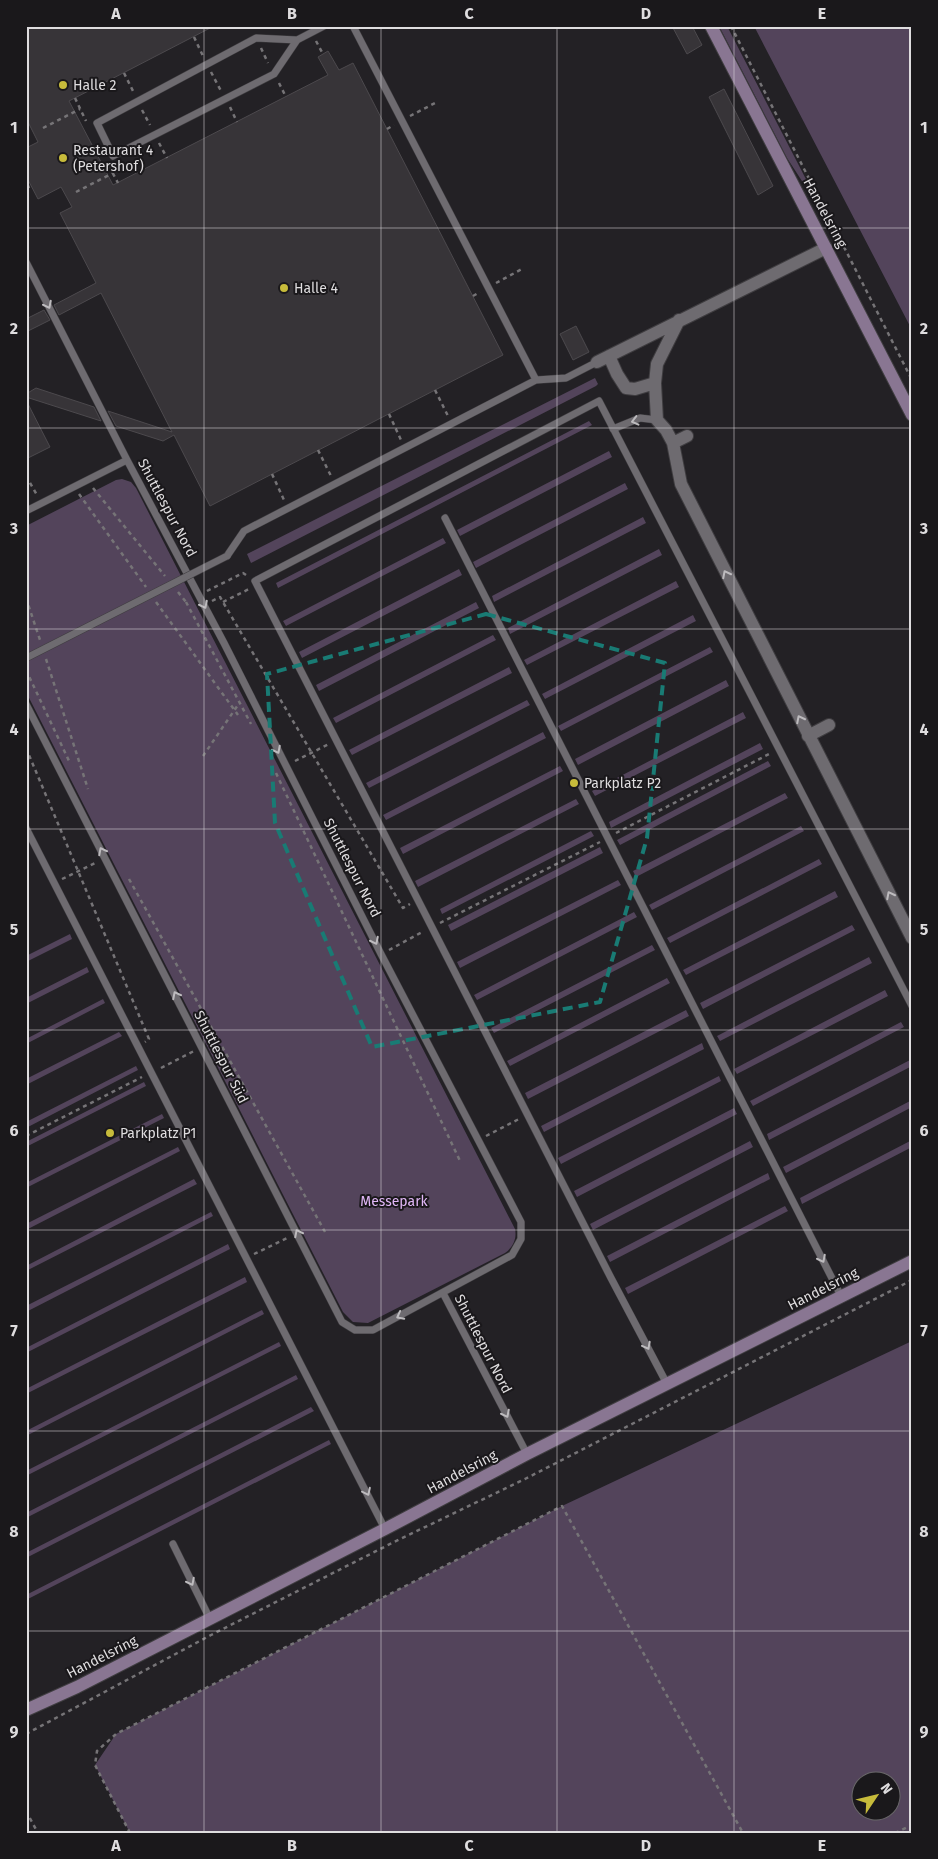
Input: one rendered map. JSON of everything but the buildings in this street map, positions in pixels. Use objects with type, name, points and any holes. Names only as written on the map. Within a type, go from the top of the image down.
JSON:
[{"type":"main road","name":"Handelsring","points":[[711,26],[912,415]]},
{"type":"main road","name":"Handelsring","points":[[26,1710],[77,1687],[385,1529],[526,1454],[912,1261]]},
{"type":"street","points":[[597,362],[826,248]]},
{"type":"street","points":[[679,320],[657,364],[655,383],[657,420],[666,430],[673,443],[681,484],[912,938]]},
{"type":"street","points":[[609,356],[626,388],[635,389],[655,383]]},
{"type":"street","points":[[673,443],[687,436]]},
{"type":"street","points":[[808,736],[829,725]]},
{"type":"lane","points":[[297,40],[256,38],[97,123],[113,156],[274,74],[297,40],[324,26]]},
{"type":"lane","points":[[353,26],[536,380]]},
{"type":"lane","name":"Shuttlespur Nord","points":[[26,262],[127,460],[204,605],[381,954],[521,1222],[521,1239],[512,1255],[443,1293],[526,1454]]},
{"type":"lane","points":[[26,658],[227,556],[244,531],[451,423],[536,380],[566,378],[597,362]]},
{"type":"lane","points":[[667,1384],[255,581],[599,401],[912,1006]]},
{"type":"lane","points":[[614,429],[640,418],[657,420]]},
{"type":"lane","points":[[26,511],[127,460]]},
{"type":"lane","points":[[445,518],[841,1296]]},
{"type":"lane","name":"Shuttlespur Süd","points":[[26,704],[342,1322],[354,1330],[373,1330],[443,1293]]},
{"type":"lane","points":[[26,828],[385,1529]]},
{"type":"lane","points":[[172,1544],[210,1619]]},
{"type":"path","points":[[731,26],[912,380]]},
{"type":"path","points":[[194,37],[237,122]]},
{"type":"path","points":[[256,38],[286,97]]},
{"type":"path","points":[[124,73],[167,158]]},
{"type":"path","points":[[43,128],[80,109]]},
{"type":"path","points":[[76,192],[113,173]]},
{"type":"path","points":[[26,188],[31,186]]},
{"type":"path","points":[[435,390],[451,423]]},
{"type":"path","points":[[389,414],[405,448]]},
{"type":"path","points":[[318,450],[335,484]]},
{"type":"path","points":[[272,474],[288,508]]},
{"type":"path","points":[[26,476],[42,503]]},
{"type":"path","points":[[87,480],[167,579]]},
{"type":"path","points":[[216,587],[237,576]]},
{"type":"path","points":[[223,602],[257,585]]},
{"type":"path","points":[[174,586],[198,616]]},
{"type":"path","points":[[204,605],[220,597],[404,908],[418,900]]},
{"type":"path","points":[[26,598],[41,644]]},
{"type":"path","points":[[186,602],[253,726]]},
{"type":"path","points":[[44,653],[88,788]]},
{"type":"path","points":[[26,665],[29,676]]},
{"type":"path","points":[[26,670],[71,766]]},
{"type":"path","points":[[203,756],[248,691]]},
{"type":"path","points":[[285,766],[336,740]]},
{"type":"path","points":[[26,748],[150,1039],[138,1045]]},
{"type":"path","points":[[274,768],[461,1163]]},
{"type":"path","points":[[54,883],[106,858]]},
{"type":"path","points":[[124,871],[325,1232]]},
{"type":"path","points":[[381,954],[432,927]]},
{"type":"path","points":[[26,1136],[202,1048]]},
{"type":"path","points":[[478,1140],[528,1115]]},
{"type":"path","points":[[247,1258],[298,1233]]},
{"type":"path","points":[[26,1734],[220,1631],[394,1542],[525,1479],[912,1280]]},
{"type":"path","points":[[130,1833],[95,1765],[97,1751],[116,1734],[562,1506],[743,1833]]},
{"type":"path","points":[[26,1811],[38,1833]]},
{"type":"path","points":[[895,1833],[912,1824]]},
{"type":"highlighted area","points":[[486,614],[665,663],[647,838],[600,1002],[372,1047],[275,823],[267,674]]},
{"type":"green space","points":[[719,26],[727,26],[826,218],[787,158]]},
{"type":"green space","points":[[754,26],[912,26],[912,330]]},
{"type":"green space","points":[[595,378],[598,384],[596,386],[251,563],[247,554]]},
{"type":"green space","points":[[589,421],[592,425],[278,588],[276,583]]},
{"type":"green space","points":[[609,451],[612,457],[460,536],[457,530]]},
{"type":"green space","name":"Messepark","points":[[122,479],[131,482],[136,488],[515,1229],[514,1242],[505,1253],[368,1323],[353,1322],[343,1312],[26,692],[26,526],[116,480]]},
{"type":"green space","points":[[625,483],[628,489],[476,568],[473,562]]},
{"type":"green space","points":[[643,517],[646,523],[494,602],[492,596]]},
{"type":"green space","points":[[443,538],[446,543],[286,626],[283,621]]},
{"type":"green space","points":[[659,549],[662,555],[510,634],[508,628]]},
{"type":"green space","points":[[459,569],[462,575],[302,658],[299,652]]},
{"type":"green space","points":[[676,581],[679,587],[527,665],[524,660]]},
{"type":"green space","points":[[476,602],[479,608],[319,691],[316,685]]},
{"type":"green space","points":[[693,615],[696,621],[545,699],[542,694]]},
{"type":"green space","points":[[493,635],[496,640],[336,723],[333,718]]},
{"type":"green space","points":[[710,647],[713,652],[561,731],[558,726]]},
{"type":"green space","points":[[509,667],[512,673],[352,755],[349,750]]},
{"type":"green space","points":[[726,680],[729,686],[578,765],[575,759]]},
{"type":"green space","points":[[527,700],[530,705],[369,788],[366,783]]},
{"type":"green space","points":[[743,712],[746,718],[595,796],[592,791]]},
{"type":"green space","points":[[543,732],[546,738],[386,820],[383,815]]},
{"type":"green space","points":[[760,743],[763,749],[611,828],[609,822]]},
{"type":"green space","points":[[768,761],[771,766],[620,845],[617,840]]},
{"type":"green space","points":[[560,766],[563,771],[403,854],[400,848]]},
{"type":"green space","points":[[785,793],[788,798],[636,877],[633,871]]},
{"type":"green space","points":[[576,799],[579,804],[418,887],[415,881]]},
{"type":"green space","points":[[801,826],[804,831],[652,910],[649,905]]},
{"type":"green space","points":[[591,831],[594,836],[442,914],[440,909]]},
{"type":"green space","points":[[600,847],[603,853],[451,931],[448,925]]},
{"type":"green space","points":[[819,859],[822,864],[670,943],[667,938]]},
{"type":"green space","points":[[618,880],[621,885],[460,968],[457,962]]},
{"type":"green space","points":[[835,891],[838,897],[686,975],[683,970]]},
{"type":"green space","points":[[634,912],[637,917],[477,1000],[474,995]]},
{"type":"green space","points":[[852,925],[855,930],[703,1009],[700,1003]]},
{"type":"green space","points":[[70,934],[72,939],[26,962],[26,956]]},
{"type":"green space","points":[[652,945],[655,950],[494,1033],[491,1028]]},
{"type":"green space","points":[[869,957],[872,963],[720,1041],[717,1036]]},
{"type":"green space","points":[[87,967],[89,972],[26,1004],[26,998]]},
{"type":"green space","points":[[667,978],[670,983],[510,1066],[507,1061]]},
{"type":"green space","points":[[885,990],[888,996],[737,1074],[734,1069]]},
{"type":"green space","points":[[103,999],[105,1003],[26,1044],[26,1039]]},
{"type":"green space","points":[[686,1010],[689,1016],[528,1099],[525,1093]]},
{"type":"green space","points":[[901,1022],[904,1027],[753,1106],[750,1101]]},
{"type":"green space","points":[[119,1032],[122,1036],[26,1085],[26,1079]]},
{"type":"green space","points":[[702,1043],[704,1049],[544,1132],[541,1126]]},
{"type":"green space","points":[[912,1059],[912,1066],[769,1140],[767,1134]]},
{"type":"green space","points":[[136,1066],[138,1070],[26,1128],[26,1122]]},
{"type":"green space","points":[[719,1076],[721,1081],[561,1164],[558,1158]]},
{"type":"green space","points":[[144,1082],[146,1086],[26,1147],[26,1142]]},
{"type":"green space","points":[[912,1100],[912,1107],[786,1173],[783,1167]]},
{"type":"green space","points":[[734,1108],[737,1114],[577,1197],[574,1191]]},
{"type":"green space","points":[[162,1114],[164,1118],[26,1188],[26,1183]]},
{"type":"green space","points":[[912,1140],[912,1147],[802,1204],[800,1198]]},
{"type":"green space","points":[[750,1141],[753,1147],[593,1230],[590,1224]]},
{"type":"green space","points":[[178,1147],[180,1151],[26,1230],[26,1224]]},
{"type":"green space","points":[[768,1173],[770,1179],[610,1262],[607,1256]]},
{"type":"green space","points":[[194,1179],[197,1184],[26,1271],[26,1266]]},
{"type":"green space","points":[[785,1206],[788,1211],[628,1294],[625,1288]]},
{"type":"green space","points":[[211,1212],[213,1216],[26,1312],[26,1306]]},
{"type":"green space","points":[[228,1244],[230,1249],[26,1353],[26,1348]]},
{"type":"green space","points":[[245,1277],[247,1282],[26,1394],[26,1389]]},
{"type":"green space","points":[[262,1310],[264,1314],[26,1436],[26,1431]]},
{"type":"green space","points":[[912,1341],[912,1833],[130,1833],[95,1765],[116,1734],[562,1506]]},
{"type":"green space","points":[[279,1342],[281,1346],[26,1476],[26,1471]]},
{"type":"green space","points":[[296,1375],[298,1379],[26,1518],[26,1513]]},
{"type":"green space","points":[[311,1407],[314,1411],[26,1558],[26,1553]]},
{"type":"green space","points":[[329,1440],[331,1444],[26,1600],[26,1595]]},
{"type":"place","name":"Halle 2","points":[[63,85]]},
{"type":"place","name":"Restaurant 4 (Petershof)","points":[[63,158]]},
{"type":"place","name":"Halle 4","points":[[284,288]]},
{"type":"place","name":"Parkplatz P2","points":[[574,783]]},
{"type":"place","name":"Parkplatz P1","points":[[110,1133]]}]
